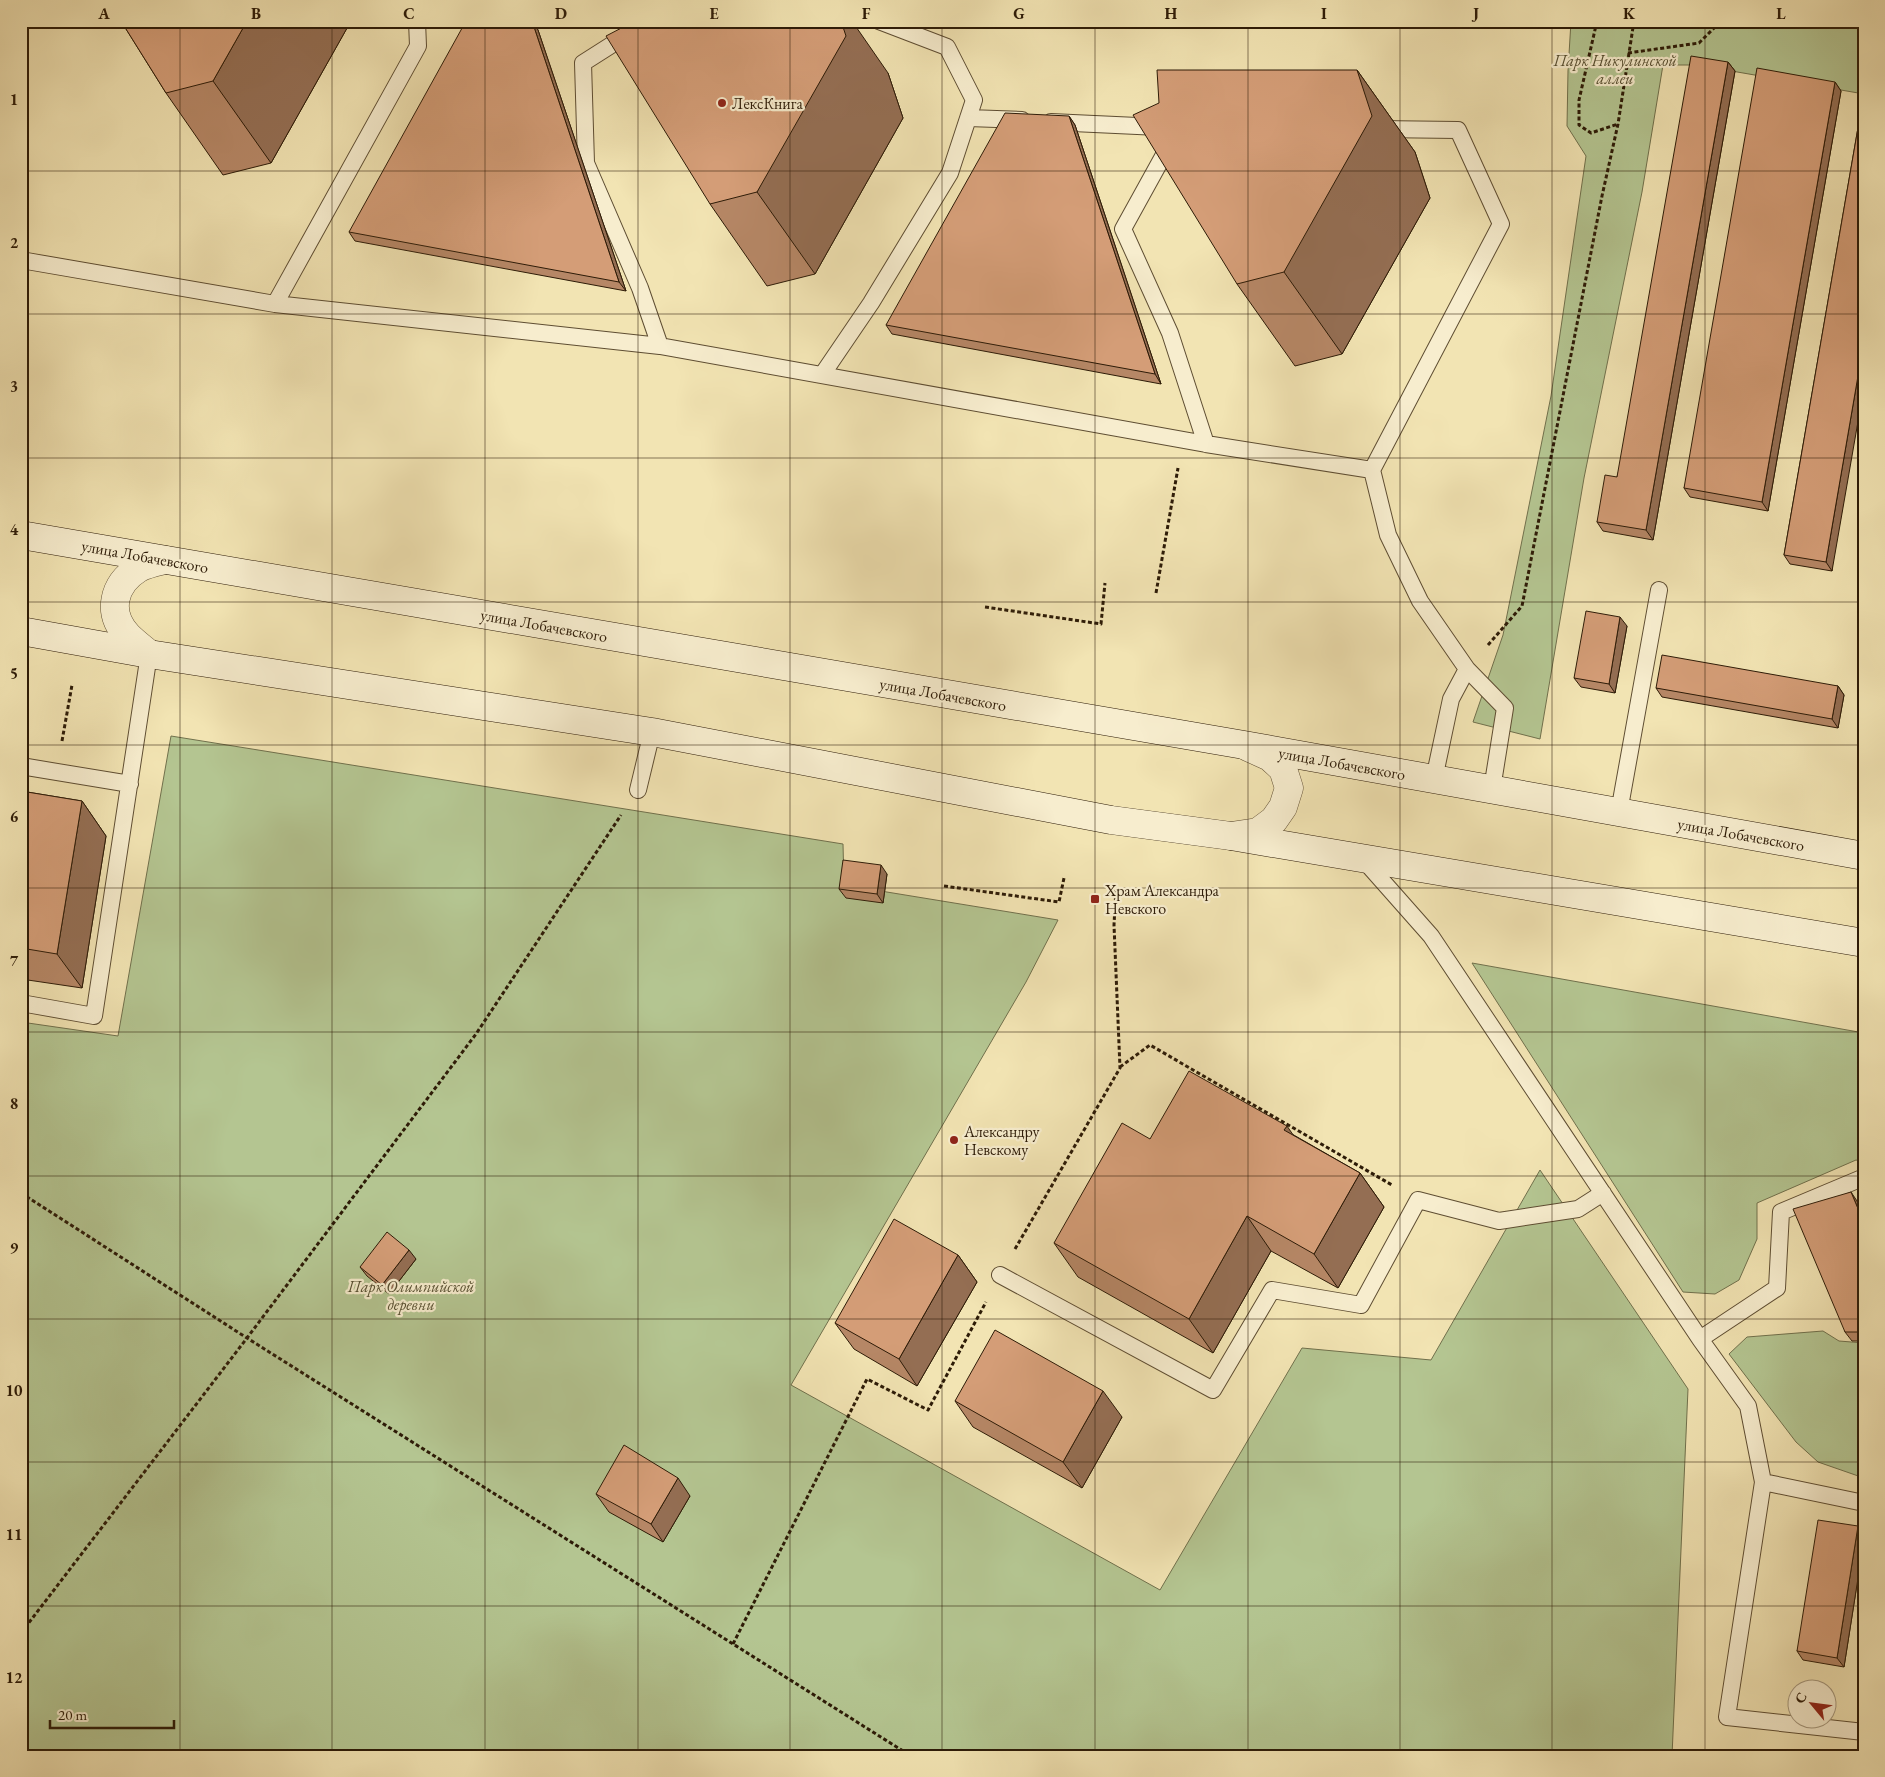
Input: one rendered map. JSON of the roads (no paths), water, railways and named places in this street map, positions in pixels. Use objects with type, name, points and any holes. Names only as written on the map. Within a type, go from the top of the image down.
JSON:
[{"type":"main road","name":"улица Лобачевского","points":[[21,535],[1492,789],[1864,856]]},
{"type":"main road","points":[[149,654],[127,635],[116,617],[114,599],[124,580],[140,568],[165,560]]},
{"type":"main road","points":[[21,631],[149,654],[652,732],[1111,820],[1231,836],[1864,943]]},
{"type":"main road","points":[[1231,836],[1258,832],[1274,820],[1284,807],[1289,788],[1283,769],[1270,757],[1244,746]]},
{"type":"lane","points":[[275,304],[418,46],[417,21]]},
{"type":"lane","points":[[649,21],[583,63],[586,163],[640,288],[660,346]]},
{"type":"lane","points":[[822,375],[871,303],[950,173],[974,100],[947,47],[879,21]]},
{"type":"lane","points":[[968,118],[1179,128],[1122,229],[1170,333],[1206,444]]},
{"type":"lane","points":[[1358,129],[1458,130],[1500,224],[1372,470],[1388,535],[1420,601],[1468,668],[1505,708],[1492,789]]},
{"type":"lane","points":[[21,260],[275,304],[660,346],[1206,444],[1372,470]]},
{"type":"lane","points":[[1619,812],[1659,590]]},
{"type":"lane","points":[[21,1003],[94,1016],[149,654]]},
{"type":"lane","points":[[1434,779],[1451,699],[1468,668]]},
{"type":"lane","points":[[638,790],[652,732]]},
{"type":"lane","points":[[21,766],[130,784]]},
{"type":"lane","points":[[1362,858],[1431,936],[1700,1339],[1748,1406],[1763,1482],[1727,1717],[1864,1732]]},
{"type":"lane","points":[[1700,1339],[1777,1288],[1781,1212],[1862,1178],[1864,1180]]},
{"type":"lane","points":[[1000,1275],[1213,1390],[1272,1290],[1361,1305],[1418,1200],[1499,1221],[1578,1209],[1603,1193]]},
{"type":"lane","points":[[1763,1482],[1864,1502]]},
{"type":"place","name":"ЛексКнига","points":[[722,103]]},
{"type":"place","name":"Храм Александра Невского","points":[[1095,899]]},
{"type":"place","name":"Александру Невскому","points":[[954,1140]]},
{"type":"park label","name":"Парк Никулинской аллеи","points":[[1615,69]]},
{"type":"park label","name":"Парк Олимпийской деревни","points":[[411,1295]]}]
